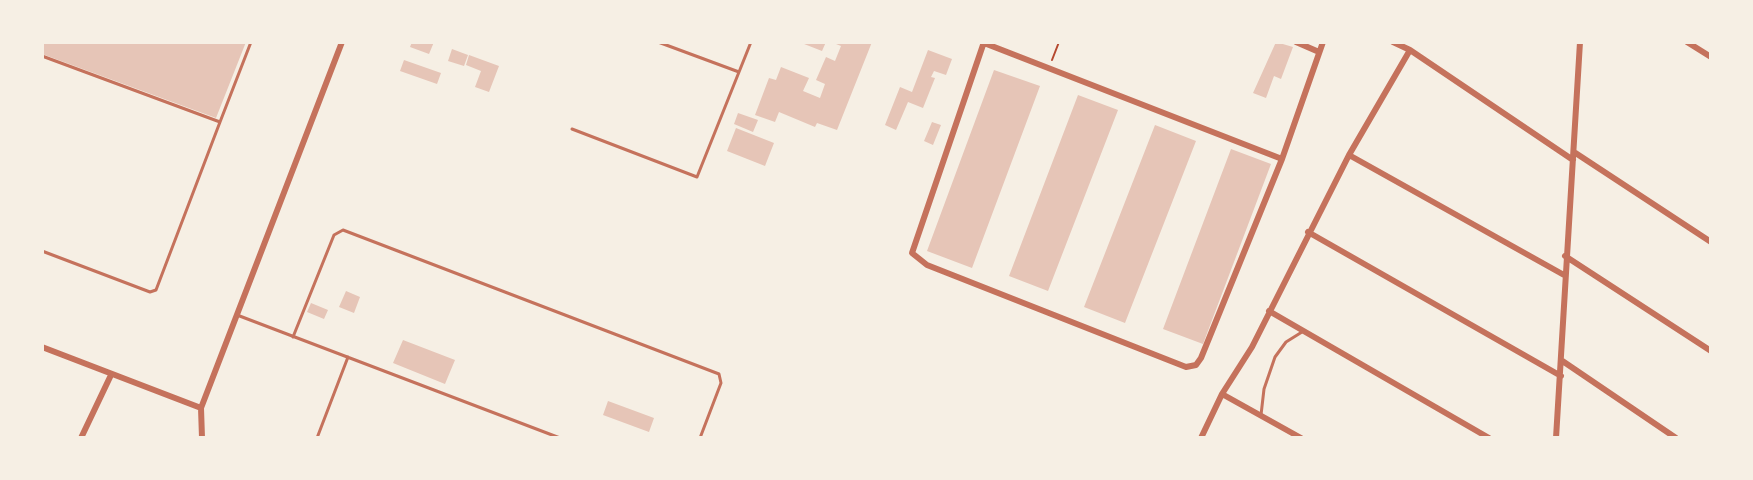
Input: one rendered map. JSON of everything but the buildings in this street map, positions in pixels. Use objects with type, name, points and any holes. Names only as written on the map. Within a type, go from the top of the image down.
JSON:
[{"type":"street","points":[[202,438],[201,408],[342,42]]},
{"type":"street","points":[[1282,159],[983,42],[912,253],[927,265],[1186,367],[1196,365],[1201,358],[1282,159],[1323,42]]},
{"type":"street","points":[[1296,42],[1319,52]]},
{"type":"street","points":[[1393,42],[1410,50],[1573,160]]},
{"type":"street","points":[[1556,438],[1561,375],[1565,256],[1580,42]]},
{"type":"street","points":[[1687,42],[1711,57]]},
{"type":"street","points":[[1201,438],[1222,394],[1237,374],[1349,155],[1410,50]]},
{"type":"street","points":[[1574,152],[1711,242]]},
{"type":"street","points":[[1349,155],[1564,275]]},
{"type":"street","points":[[1308,232],[1561,375]]},
{"type":"street","points":[[1565,256],[1711,351]]},
{"type":"street","points":[[1269,311],[1489,438]]},
{"type":"street","points":[[42,347],[201,408]]},
{"type":"street","points":[[1561,360],[1676,438]]},
{"type":"street","points":[[81,438],[111,375]]},
{"type":"street","points":[[1222,394],[1301,438]]},
{"type":"lane","points":[[42,251],[150,292],[156,290],[251,42]]},
{"type":"lane","points":[[658,42],[739,72]]},
{"type":"lane","points":[[572,129],[697,177],[751,42]]},
{"type":"lane","points":[[42,56],[220,122]]},
{"type":"lane","points":[[293,337],[334,234],[343,230],[719,374],[721,383],[700,438]]},
{"type":"lane","points":[[237,315],[560,438]]},
{"type":"lane","points":[[1261,415],[1264,389],[1275,357],[1286,342],[1304,331]]},
{"type":"lane","points":[[317,438],[348,357]]},
{"type":"path","points":[[1049,69],[1059,42]]}]
